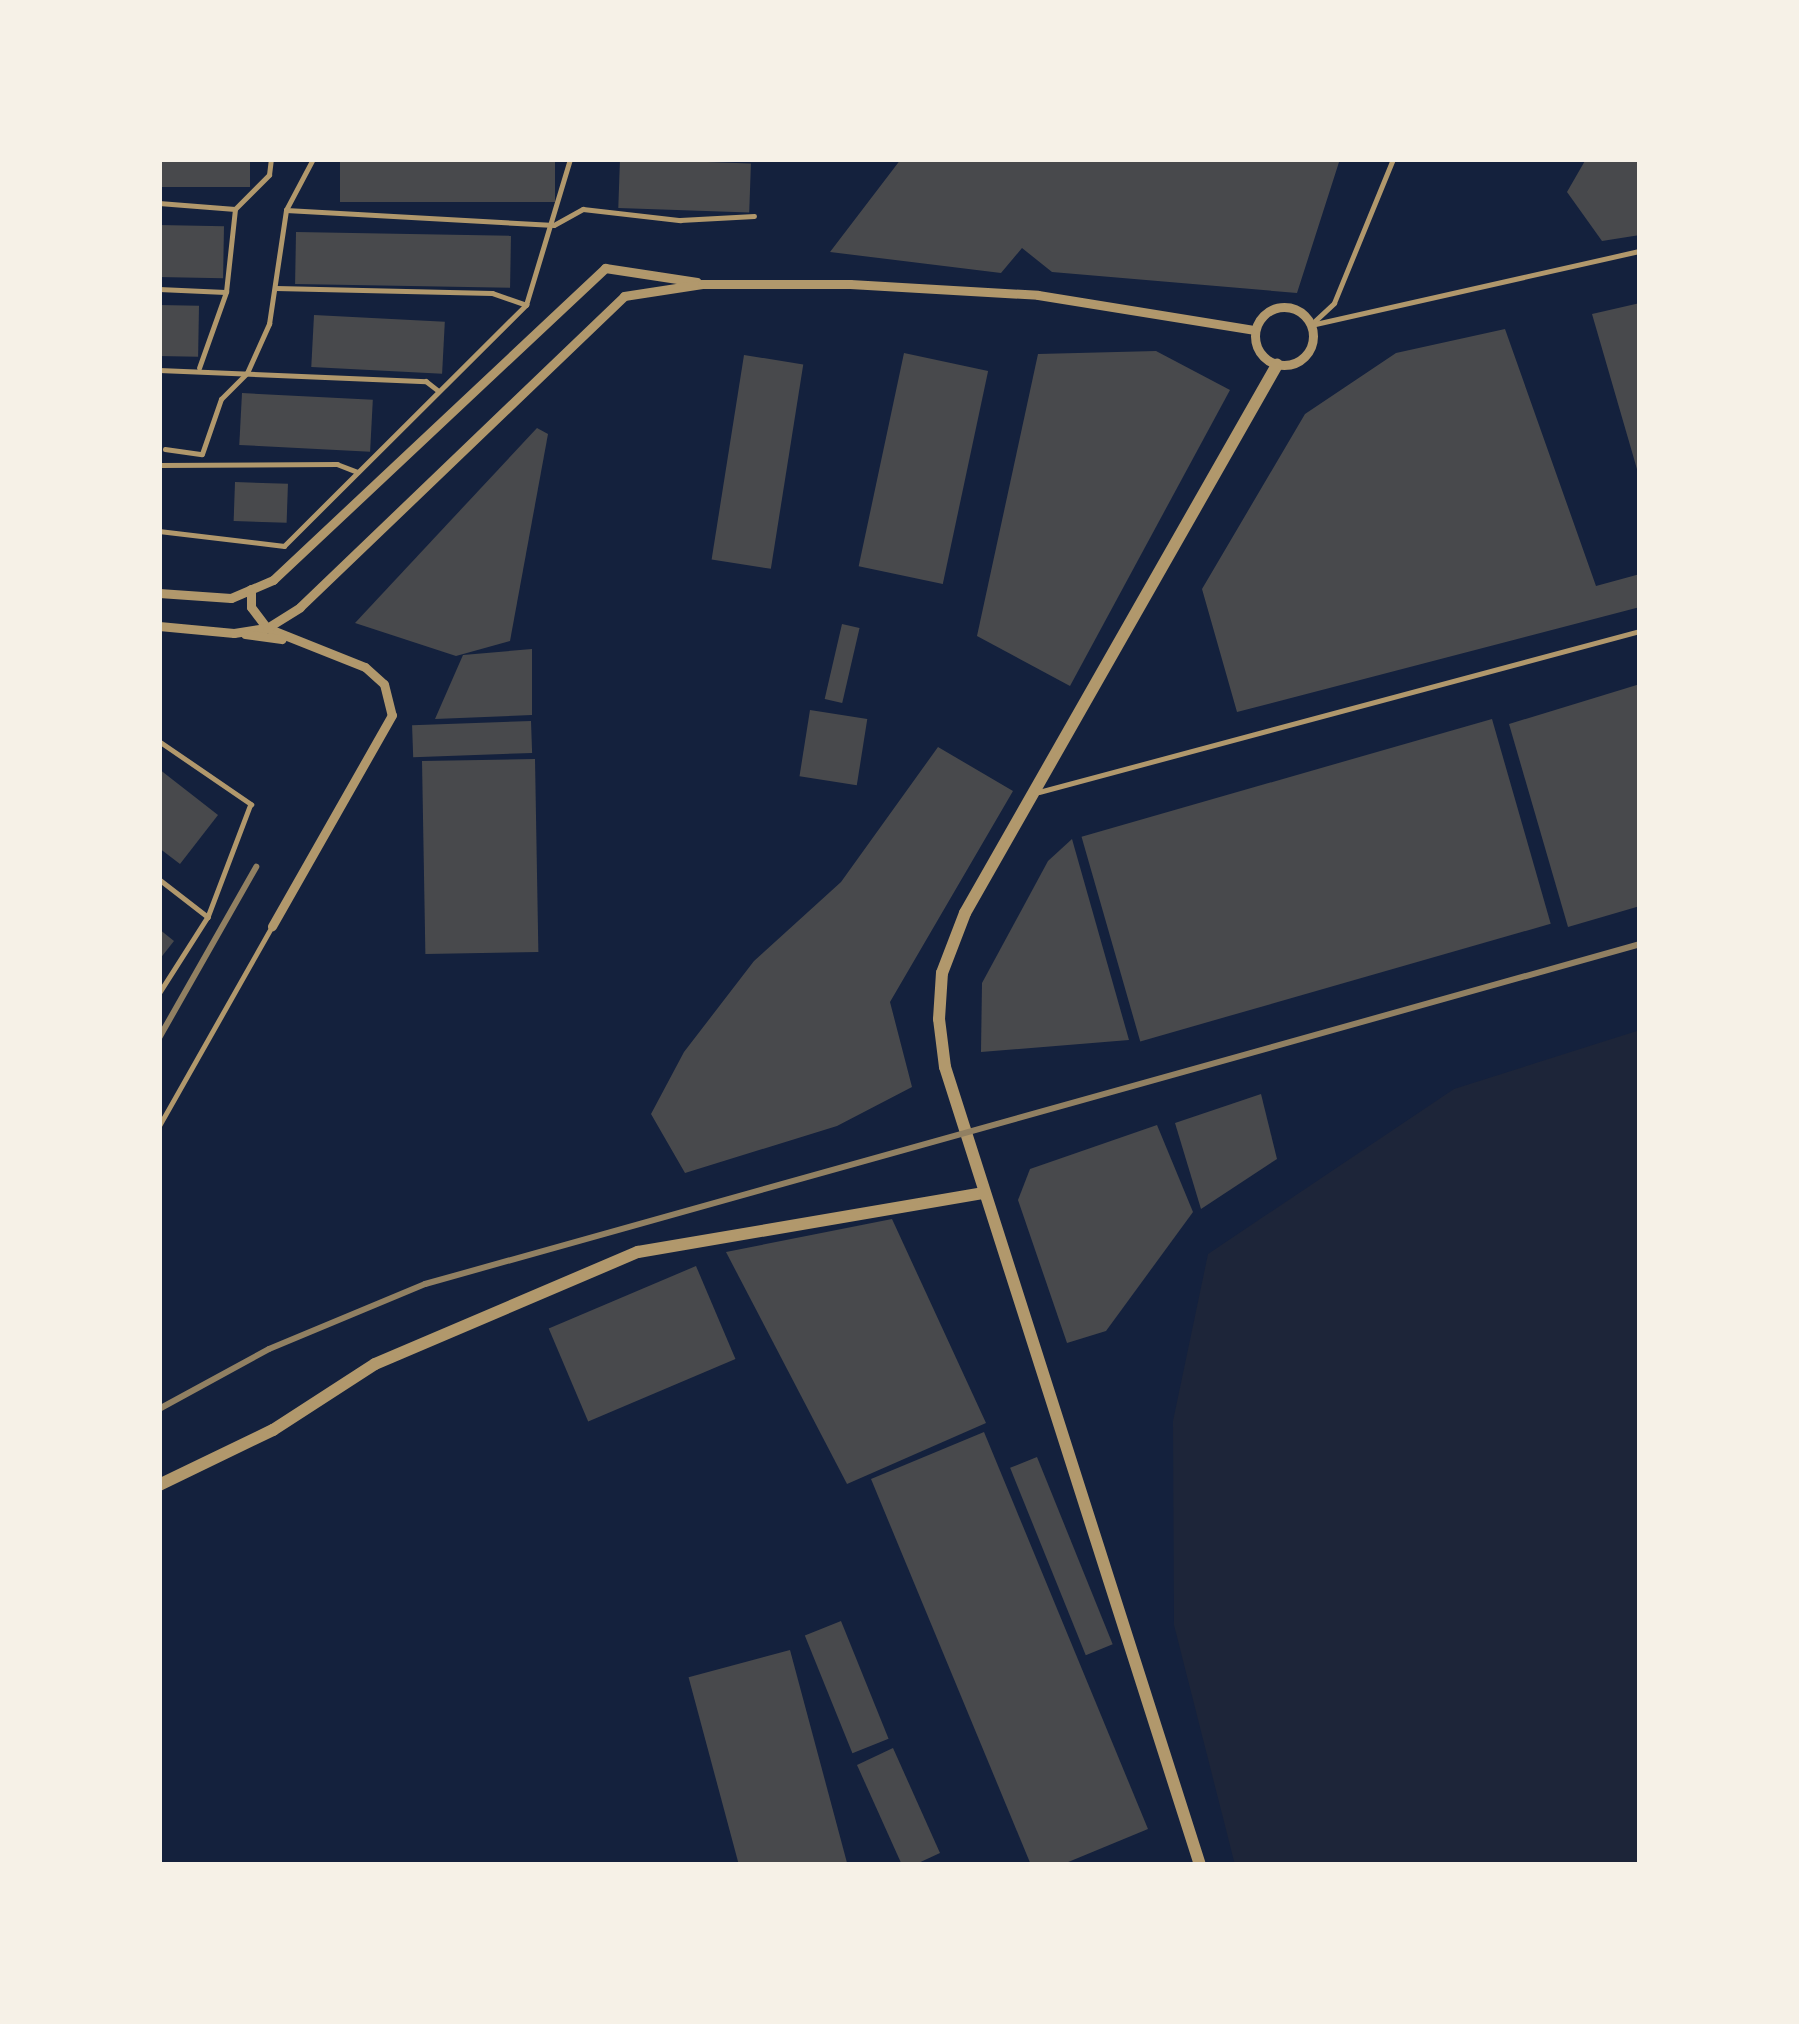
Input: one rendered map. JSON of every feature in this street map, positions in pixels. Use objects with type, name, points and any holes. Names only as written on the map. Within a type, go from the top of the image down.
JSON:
[{"type":"street","points":[[159,593],[231,598],[272,580],[605,268],[662,271],[702,284]]},
{"type":"street","points":[[234,633],[267,628],[300,607],[605,307],[702,284],[1038,295],[1256,330]]},
{"type":"street","points":[[1200,1865],[945,1067],[942,973],[965,914],[1277,365],[1309,351],[1310,325],[1281,307],[1256,330]]},
{"type":"street","points":[[1256,330],[1262,356],[1277,365]]},
{"type":"street","points":[[251,590],[251,607],[267,628],[365,667],[384,684],[392,715],[272,926]]},
{"type":"street","points":[[159,626],[286,639]]},
{"type":"street","points":[[159,1485],[273,1430],[375,1364],[638,1252],[983,1193]]},
{"type":"lane","points":[[200,368],[226,292],[235,208],[269,175],[271,159]]},
{"type":"lane","points":[[159,493],[162,448],[202,454],[221,399],[247,373],[269,324],[286,210],[313,159]]},
{"type":"lane","points":[[159,531],[284,547],[526,304],[554,225],[570,159]]},
{"type":"lane","points":[[1310,325],[1334,303],[1393,159]]},
{"type":"lane","points":[[159,203],[235,208]]},
{"type":"lane","points":[[286,210],[554,225],[583,209],[680,220],[754,216]]},
{"type":"lane","points":[[1310,325],[1640,251]]},
{"type":"lane","points":[[273,288],[492,292],[526,304]]},
{"type":"lane","points":[[159,289],[226,292]]},
{"type":"lane","points":[[159,370],[200,368],[426,381],[440,391]]},
{"type":"lane","points":[[161,465],[337,464],[358,472]]},
{"type":"lane","points":[[1034,794],[1640,631]]},
{"type":"lane","points":[[159,741],[251,804],[208,917],[159,994]]},
{"type":"lane","points":[[159,879],[208,917]]},
{"type":"lane","points":[[159,1126],[272,926]]},
{"type":"shaded area","points":[[1640,1030],[1640,1865],[1235,1865],[1174,1625],[1173,1421],[1208,1254],[1454,1089]]},
{"type":"building","points":[[159,159],[250,159],[250,187],[159,187]]},
{"type":"building","points":[[340,159],[555,159],[555,202],[340,202]]},
{"type":"building","points":[[620,159],[751,164],[749,213],[618,208]]},
{"type":"building","points":[[901,159],[1340,159],[1297,293],[1052,272],[1022,248],[1001,273],[830,252]]},
{"type":"building","points":[[1586,159],[1640,159],[1640,235],[1602,241],[1567,192]]},
{"type":"building","points":[[159,225],[224,226],[223,278],[159,277]]},
{"type":"building","points":[[296,232],[511,236],[510,288],[295,284]]},
{"type":"building","points":[[1640,303],[1640,475],[1639,476],[1592,314]]},
{"type":"building","points":[[159,305],[199,306],[198,357],[159,356]]},
{"type":"building","points":[[314,315],[445,322],[442,374],[311,367]]},
{"type":"building","points":[[1505,329],[1596,586],[1640,574],[1640,607],[1237,712],[1202,589],[1305,414],[1396,353]]},
{"type":"building","points":[[1156,351],[1230,390],[1070,686],[977,636],[1038,354]]},
{"type":"building","points":[[904,353],[988,371],[943,584],[859,566]]},
{"type":"building","points":[[744,355],[803,364],[771,569],[712,559]]},
{"type":"building","points":[[242,393],[373,400],[370,452],[239,445]]},
{"type":"building","points":[[537,428],[548,434],[510,641],[456,656],[355,623]]},
{"type":"building","points":[[235,482],[288,484],[287,523],[234,521]]},
{"type":"building","points":[[842,624],[860,628],[842,703],[825,699]]},
{"type":"building","points":[[532,649],[532,715],[435,719],[463,655]]},
{"type":"building","points":[[1640,684],[1640,906],[1568,927],[1509,724]]},
{"type":"building","points":[[810,710],[867,719],[857,785],[800,776]]},
{"type":"building","points":[[1492,719],[1551,924],[1140,1041],[1082,837]]},
{"type":"building","points":[[531,721],[532,753],[413,757],[412,725]]},
{"type":"building","points":[[938,747],[1013,791],[890,1002],[912,1087],[837,1126],[685,1173],[651,1114],[684,1052],[754,961],[841,882]]},
{"type":"building","points":[[535,759],[538,952],[425,954],[422,761]]},
{"type":"building","points":[[159,769],[218,815],[180,864],[159,848]]},
{"type":"building","points":[[1072,839],[1129,1040],[981,1052],[982,983],[1048,861]]},
{"type":"building","points":[[159,929],[174,941],[159,960]]},
{"type":"building","points":[[1261,1094],[1277,1159],[1201,1209],[1175,1123]]},
{"type":"building","points":[[1157,1125],[1193,1212],[1106,1331],[1067,1343],[1018,1200],[1030,1169]]},
{"type":"building","points":[[892,1219],[986,1423],[847,1484],[726,1252]]},
{"type":"building","points":[[696,1266],[735,1359],[588,1421],[549,1329]]},
{"type":"building","points":[[984,1432],[1148,1829],[1061,1865],[1031,1865],[871,1479]]},
{"type":"building","points":[[1037,1457],[1113,1644],[1086,1655],[1010,1468]]},
{"type":"building","points":[[841,1621],[889,1739],[852,1753],[805,1636]]},
{"type":"building","points":[[790,1650],[847,1864],[739,1865],[689,1677]]},
{"type":"building","points":[[893,1748],[940,1853],[914,1865],[902,1865],[857,1765]]},
{"type":"railway","points":[[159,1038],[256,867]]},
{"type":"railway","points":[[159,1409],[269,1349],[425,1284],[1640,944]]}]
